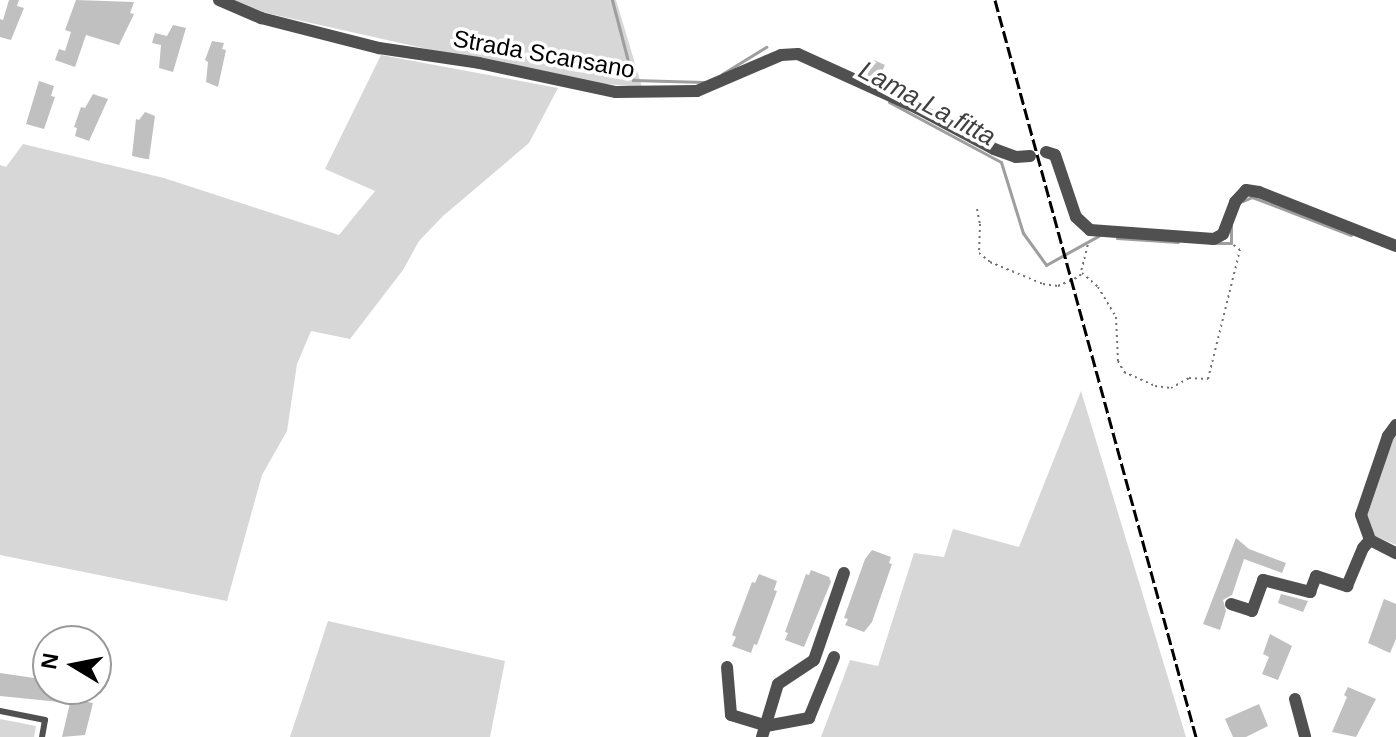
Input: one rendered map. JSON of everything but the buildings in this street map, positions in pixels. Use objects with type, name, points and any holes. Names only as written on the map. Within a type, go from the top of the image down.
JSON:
[{"type":"street","name":"Strada Scansano","points":[[219,0],[261,18],[379,48],[479,63],[616,92],[697,91],[781,55],[798,54],[917,108],[994,149],[1016,157],[1030,156]]},
{"type":"street","points":[[1046,152],[1055,155],[1076,217],[1090,230],[1214,239],[1223,234],[1235,202],[1246,190],[1277,199],[1396,246]]},
{"type":"street","points":[[1396,425],[1388,436],[1361,515],[1370,540],[1396,553]]},
{"type":"street","points":[[1231,604],[1252,611],[1263,580],[1310,592],[1316,576],[1347,586],[1363,548],[1370,540]]},
{"type":"street","points":[[764,731],[778,684],[814,660],[844,573]]},
{"type":"street","points":[[727,667],[731,715],[764,731],[809,718],[834,657]]},
{"type":"street","points":[[1295,699],[1305,737]]},
{"type":"lane","points":[[0,711],[45,720],[42,737]]},
{"type":"path","points":[[977,209],[979,253],[990,262],[1058,286],[1082,273]]},
{"type":"path","points":[[1082,273],[1090,230]]},
{"type":"path","points":[[1082,273],[1098,287],[1116,317],[1118,361],[1124,372],[1155,386],[1171,388],[1189,378],[1208,379],[1240,250],[1223,234]]},
{"type":"shaded area","points":[[228,0],[616,0],[642,87],[571,81],[239,7]]},
{"type":"shaded area","points":[[381,55],[558,88],[529,143],[443,216],[419,241],[403,270],[350,339],[311,331],[297,364],[287,431],[262,475],[227,601],[0,555],[0,165],[6,167],[23,144],[164,178],[339,235],[375,191],[325,169]]},
{"type":"shaded area","points":[[1081,391],[1186,737],[821,737],[850,660],[878,666],[914,553],[944,557],[953,529],[1019,547]]},
{"type":"shaded area","points":[[1396,431],[1396,545],[1375,536],[1364,515]]},
{"type":"shaded area","points":[[328,621],[505,661],[490,737],[290,737]]},
{"type":"shaded area","points":[[0,719],[36,726],[34,737],[0,737]]},
{"type":"waterway","name":"Lama La fitta","points":[[612,0],[633,80],[704,82]]},
{"type":"waterway","name":"Lama La fitta","points":[[722,74],[766,47]]},
{"type":"waterway","name":"Lama La fitta","points":[[889,102],[1001,162],[1023,233],[1046,265],[1098,236]]},
{"type":"waterway","name":"Lama La fitta","points":[[1243,201],[1252,197],[1351,235]]},
{"type":"waterway","name":"Lama La fitta","points":[[1217,243],[1231,243],[1231,225]]},
{"type":"waterway","name":"Lama La fitta","points":[[1117,238],[1178,242]]},
{"type":"railway","points":[[995,0],[1196,737]]}]
